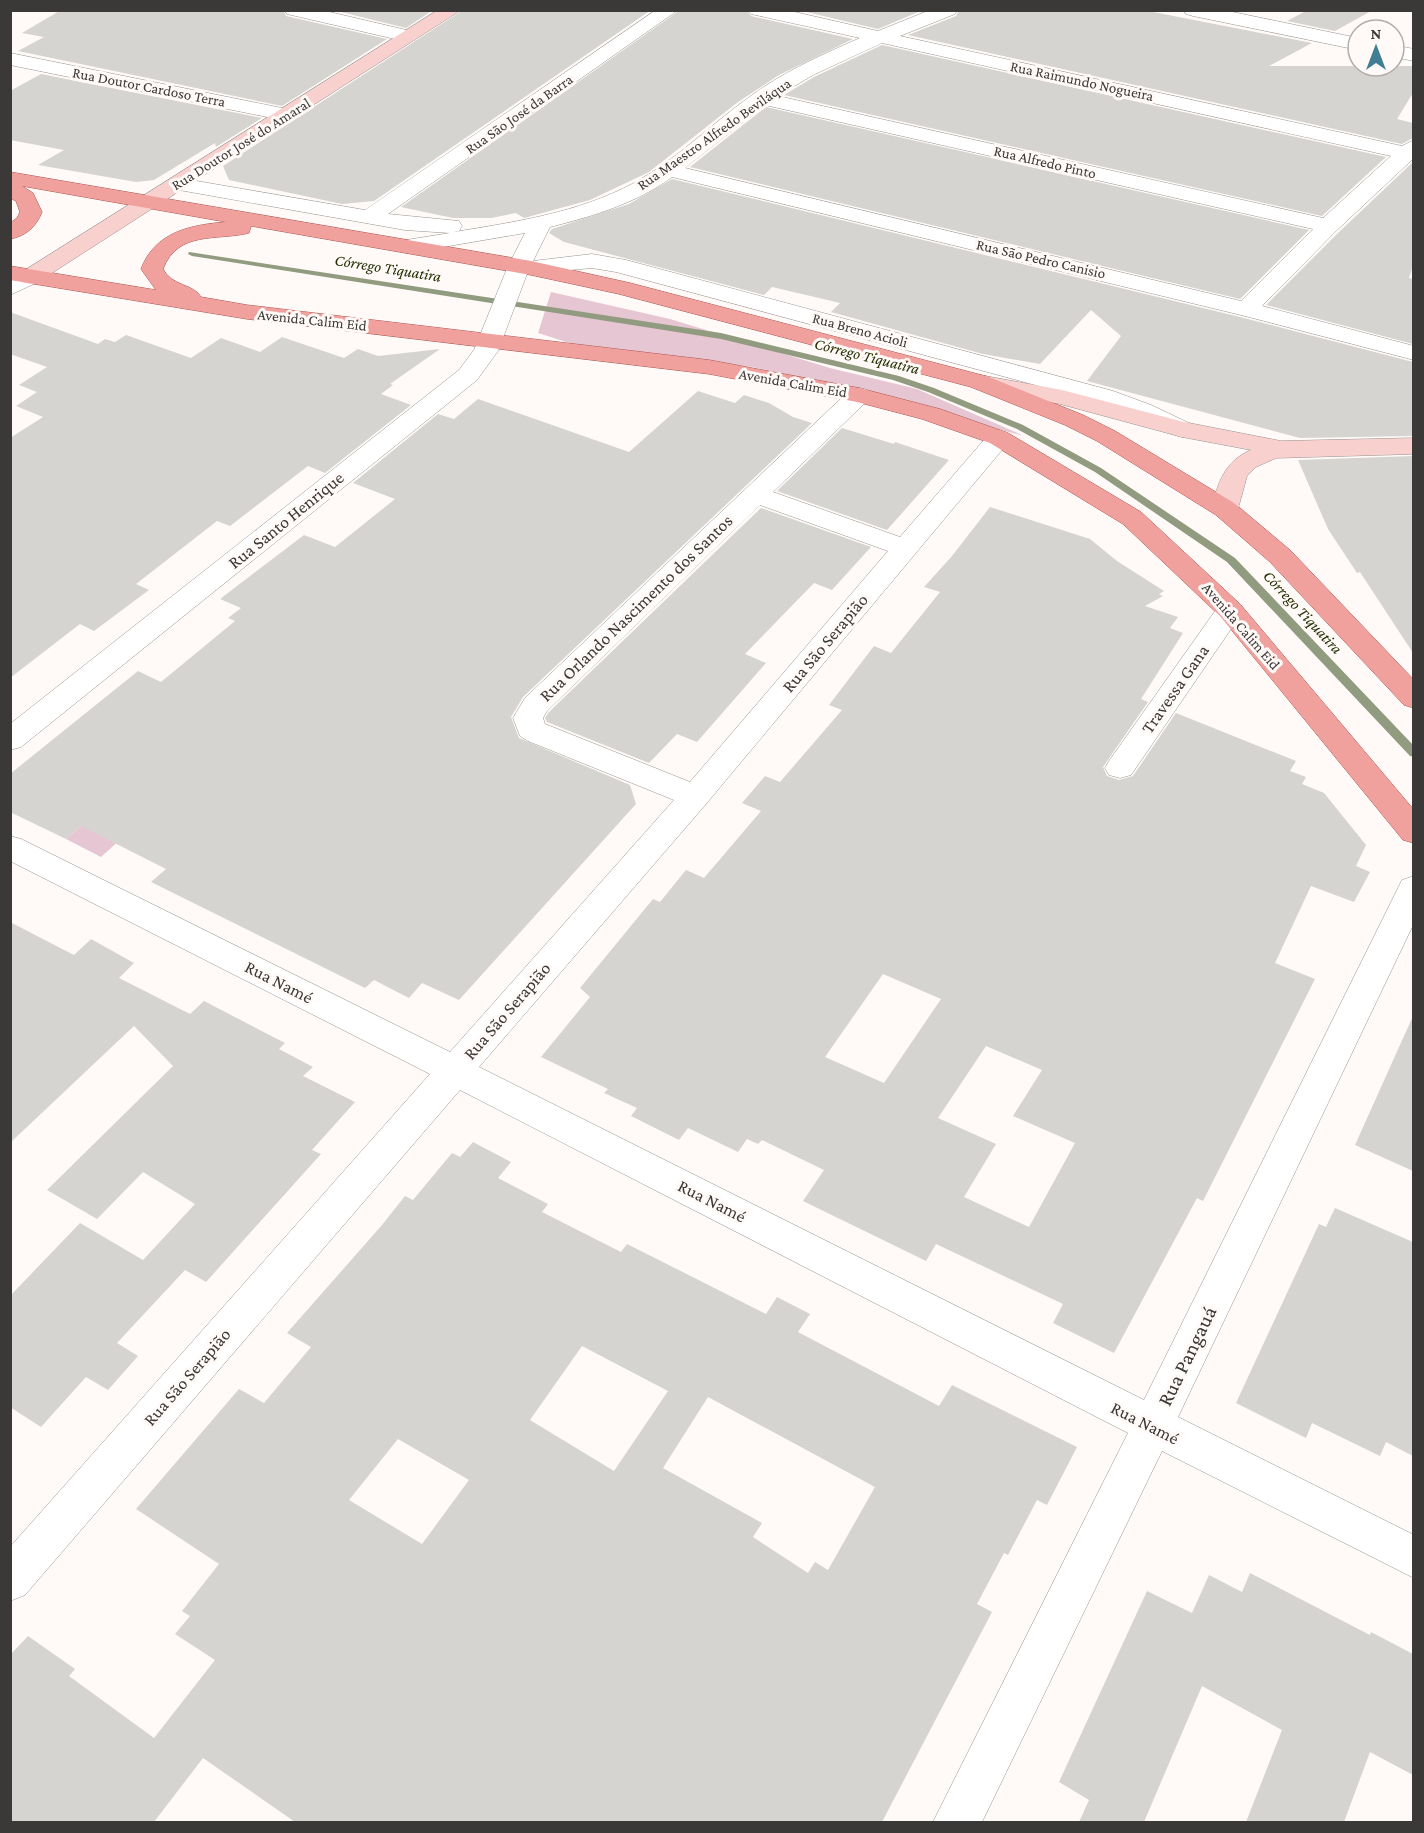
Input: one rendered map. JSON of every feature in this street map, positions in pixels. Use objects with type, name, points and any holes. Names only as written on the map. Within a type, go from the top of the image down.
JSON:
[{"type":"main road","points":[[10,178],[408,246],[521,275],[622,288],[980,382],[1074,420],[1106,436],[1225,509],[1280,556],[1413,698]]},
{"type":"main road","points":[[10,188],[26,198],[31,212],[27,222],[10,233]]},
{"type":"main road","points":[[247,312],[200,301],[169,288],[153,274],[155,259],[163,249],[176,240],[212,230],[245,228],[345,235]]},
{"type":"main road","name":"Avenida Calim Eid","points":[[17,279],[247,312],[494,333],[709,367],[859,395],[931,414],[999,438],[1132,518],[1230,610],[1413,832]]},
{"type":"street","points":[[294,10],[408,36]]},
{"type":"street","name":"Rua Doutor José do Amaral","points":[[17,279],[179,184],[452,10]]},
{"type":"street","name":"Rua São José da Barra","points":[[369,217],[669,10]]},
{"type":"street","name":"Rua Raimundo Nogueira","points":[[758,10],[1410,149]]},
{"type":"street","name":"Rua Maestro Alfredo Beviláqua","points":[[408,246],[542,221],[626,195],[667,170],[762,98],[802,73],[882,36],[948,10]]},
{"type":"street","points":[[1193,10],[1346,42]]},
{"type":"street","points":[[1240,20],[1258,10]]},
{"type":"street","name":"Rua Doutor Cardoso Terra","points":[[10,59],[287,115]]},
{"type":"street","name":"Rua Alfredo Pinto","points":[[762,98],[1328,226]]},
{"type":"street","points":[[1246,309],[1328,226],[1410,149]]},
{"type":"street","name":"Rua São Pedro Canisio","points":[[667,170],[1246,309],[1413,353]]},
{"type":"street","points":[[179,184],[369,217],[436,226],[471,226]]},
{"type":"street","points":[[521,275],[542,221]]},
{"type":"street","name":"Rua Breno Acioli","points":[[521,275],[582,262],[618,265],[1104,396],[1142,410],[1182,429]]},
{"type":"street","name":"Rua Santo Henrique","points":[[10,740],[468,375],[483,357],[521,275]]},
{"type":"street","name":"Rua Breno Acioli","points":[[980,382],[1062,397],[1182,429],[1281,449],[1413,446]]},
{"type":"street","name":"Rua Orlando Nascimento dos Santos","points":[[695,796],[539,734],[531,729],[528,717],[534,705],[859,395]]},
{"type":"street","name":"Rua São Serapião","points":[[10,1580],[695,796],[999,438]]},
{"type":"street","name":"Rua Breno Acioli","points":[[1386,446],[1413,439]]},
{"type":"street","name":"Rua Breno Acioli","points":[[1225,509],[1229,482],[1236,472],[1248,462],[1281,449]]},
{"type":"street","points":[[755,494],[906,548]]},
{"type":"street","name":"Travessa Gana","points":[[1120,768],[1230,610]]},
{"type":"street","name":"Rua Namé","points":[[10,847],[455,1070],[1152,1427],[1413,1557]]},
{"type":"street","name":"Rua Pangauá","points":[[957,1822],[1152,1427],[1413,888]]},
{"type":"shaded area","points":[[551,292],[670,319],[830,368],[917,389],[1024,436],[823,382],[752,367],[582,347],[538,333]]},
{"type":"shaded area","points":[[88,820],[123,837],[101,857],[66,839]]},
{"type":"building","points":[[61,10],[283,10],[286,16],[387,39],[282,106],[18,51],[44,37],[22,33]]},
{"type":"building","points":[[333,10],[433,10],[406,28]]},
{"type":"building","points":[[463,10],[651,10],[374,201],[342,204],[229,180],[223,166]]},
{"type":"building","points":[[680,10],[747,10],[751,16],[853,39],[779,75],[738,102],[649,172],[590,200],[524,218],[516,213],[491,218],[453,218],[401,207]]},
{"type":"building","points":[[798,10],[923,10],[878,29]]},
{"type":"building","points":[[959,10],[1143,10],[1312,43],[1269,66],[1346,66],[1346,78],[1406,78],[1406,66],[1413,66],[1413,93],[1397,119],[1413,123],[1413,138],[1402,144],[908,35],[956,16]]},
{"type":"building","points":[[1308,10],[1373,10],[1359,18],[1346,18],[1346,25],[1335,31],[1287,21]]},
{"type":"building","points":[[882,45],[1386,157],[1322,216],[784,95],[814,77]]},
{"type":"building","points":[[41,74],[262,118],[216,147],[215,143],[154,180],[136,182],[38,165],[64,150],[10,140],[10,91]]},
{"type":"building","points":[[766,107],[1309,230],[1240,299],[690,167]]},
{"type":"building","points":[[1413,162],[1413,266],[1409,278],[1413,279],[1413,344],[1266,305],[1338,233]]},
{"type":"building","points":[[672,179],[1240,317],[1413,362],[1413,436],[1300,438],[1087,381],[1121,336],[1091,310],[1040,364],[983,354],[831,312],[840,303],[772,287],[764,295],[564,242],[549,233],[552,229],[629,204]]},
{"type":"building","points":[[10,312],[98,344],[105,339],[115,342],[126,335],[191,358],[221,338],[260,352],[282,337],[344,358],[358,349],[378,356],[440,349],[390,384],[393,385],[381,394],[411,405],[325,473],[308,466],[230,526],[217,521],[136,584],[149,590],[94,631],[80,624],[10,678],[10,438],[43,417],[16,406],[37,392],[19,385],[47,367],[10,354]]},
{"type":"building","points":[[698,391],[735,403],[744,395],[769,403],[793,417],[812,423],[523,697],[511,717],[519,738],[630,785],[636,804],[459,1000],[422,983],[409,998],[374,980],[365,988],[151,882],[166,869],[81,826],[66,839],[10,812],[10,774],[138,671],[161,682],[235,621],[228,618],[241,608],[220,599],[304,535],[335,547],[395,499],[353,483],[438,414],[454,419],[478,399],[629,452]]},
{"type":"building","points":[[842,428],[949,460],[887,530],[777,491]]},
{"type":"building","points":[[1413,456],[1413,653],[1360,572],[1357,573],[1328,529],[1298,460]]},
{"type":"building","points":[[990,507],[1090,539],[1117,561],[1164,591],[1159,594],[1163,596],[1145,606],[1178,617],[1170,628],[1183,633],[1141,699],[1148,702],[1103,767],[1107,776],[1119,780],[1133,776],[1176,713],[1296,761],[1290,771],[1306,777],[1302,784],[1324,793],[1366,845],[1356,866],[1370,872],[1354,902],[1311,886],[1275,963],[1315,979],[1203,1201],[1197,1198],[1114,1353],[1053,1323],[1063,1304],[936,1244],[926,1261],[803,1201],[824,1170],[762,1140],[758,1144],[747,1139],[738,1152],[688,1128],[679,1140],[631,1116],[637,1108],[604,1093],[608,1089],[541,1057],[590,997],[580,988],[653,899],[660,902],[686,870],[704,878],[761,811],[742,803],[765,776],[780,782],[842,710],[829,705],[874,646],[891,653],[940,592],[924,587],[952,556]],"holes":[[[883,974],[941,999],[884,1083],[825,1057]],[[986,1046],[1042,1070],[1013,1116],[1075,1143],[1029,1227],[964,1197],[996,1144],[938,1118]]]},
{"type":"building","points":[[761,508],[871,547],[832,590],[814,583],[745,654],[766,663],[697,742],[677,734],[649,763],[547,722],[545,718],[549,712]]},
{"type":"building","points":[[10,922],[74,955],[91,939],[134,963],[119,978],[190,1014],[204,1001],[285,1043],[279,1049],[313,1067],[303,1076],[355,1102],[312,1150],[321,1154],[206,1282],[185,1270],[117,1343],[138,1356],[108,1390],[86,1377],[41,1427],[10,1407],[10,1296],[80,1223],[143,1260],[195,1204],[143,1172],[97,1219],[47,1190],[173,1066],[134,1026],[10,1143]]},
{"type":"building","points":[[1413,1016],[1413,1171],[1355,1145]]},
{"type":"building","points":[[473,1142],[511,1162],[498,1178],[548,1204],[542,1212],[621,1252],[627,1244],[766,1314],[777,1297],[810,1314],[798,1332],[939,1406],[952,1385],[1077,1447],[1047,1505],[1037,1500],[1008,1555],[1004,1553],[977,1604],[992,1612],[882,1822],[295,1822],[203,1758],[154,1822],[10,1822],[10,1655],[28,1636],[75,1669],[69,1676],[154,1738],[215,1660],[175,1634],[190,1616],[182,1611],[219,1564],[136,1509],[239,1389],[264,1403],[311,1347],[287,1333],[405,1196],[413,1200],[452,1153],[460,1157]],"holes":[[[582,1346],[668,1391],[614,1471],[530,1420]],[[708,1397],[875,1487],[828,1570],[815,1562],[808,1573],[753,1537],[762,1523],[663,1468]],[[398,1439],[469,1480],[422,1544],[349,1500]]]},
{"type":"building","points":[[1335,1208],[1413,1242],[1413,1456],[1386,1442],[1380,1456],[1312,1423],[1306,1438],[1236,1403],[1319,1224],[1326,1227]]},
{"type":"building","points":[[1250,1573],[1370,1635],[1371,1632],[1413,1654],[1413,1775],[1370,1752],[1344,1822],[1246,1822],[1282,1730],[1202,1686],[1144,1822],[1079,1822],[1089,1800],[1059,1782],[1147,1591],[1192,1613],[1209,1575],[1242,1592]]},
{"type":"waterway","name":"Córrego Tiquatira","points":[[192,254],[721,336],[896,378],[931,390],[1020,427],[1098,470],[1231,560],[1414,753]]}]
